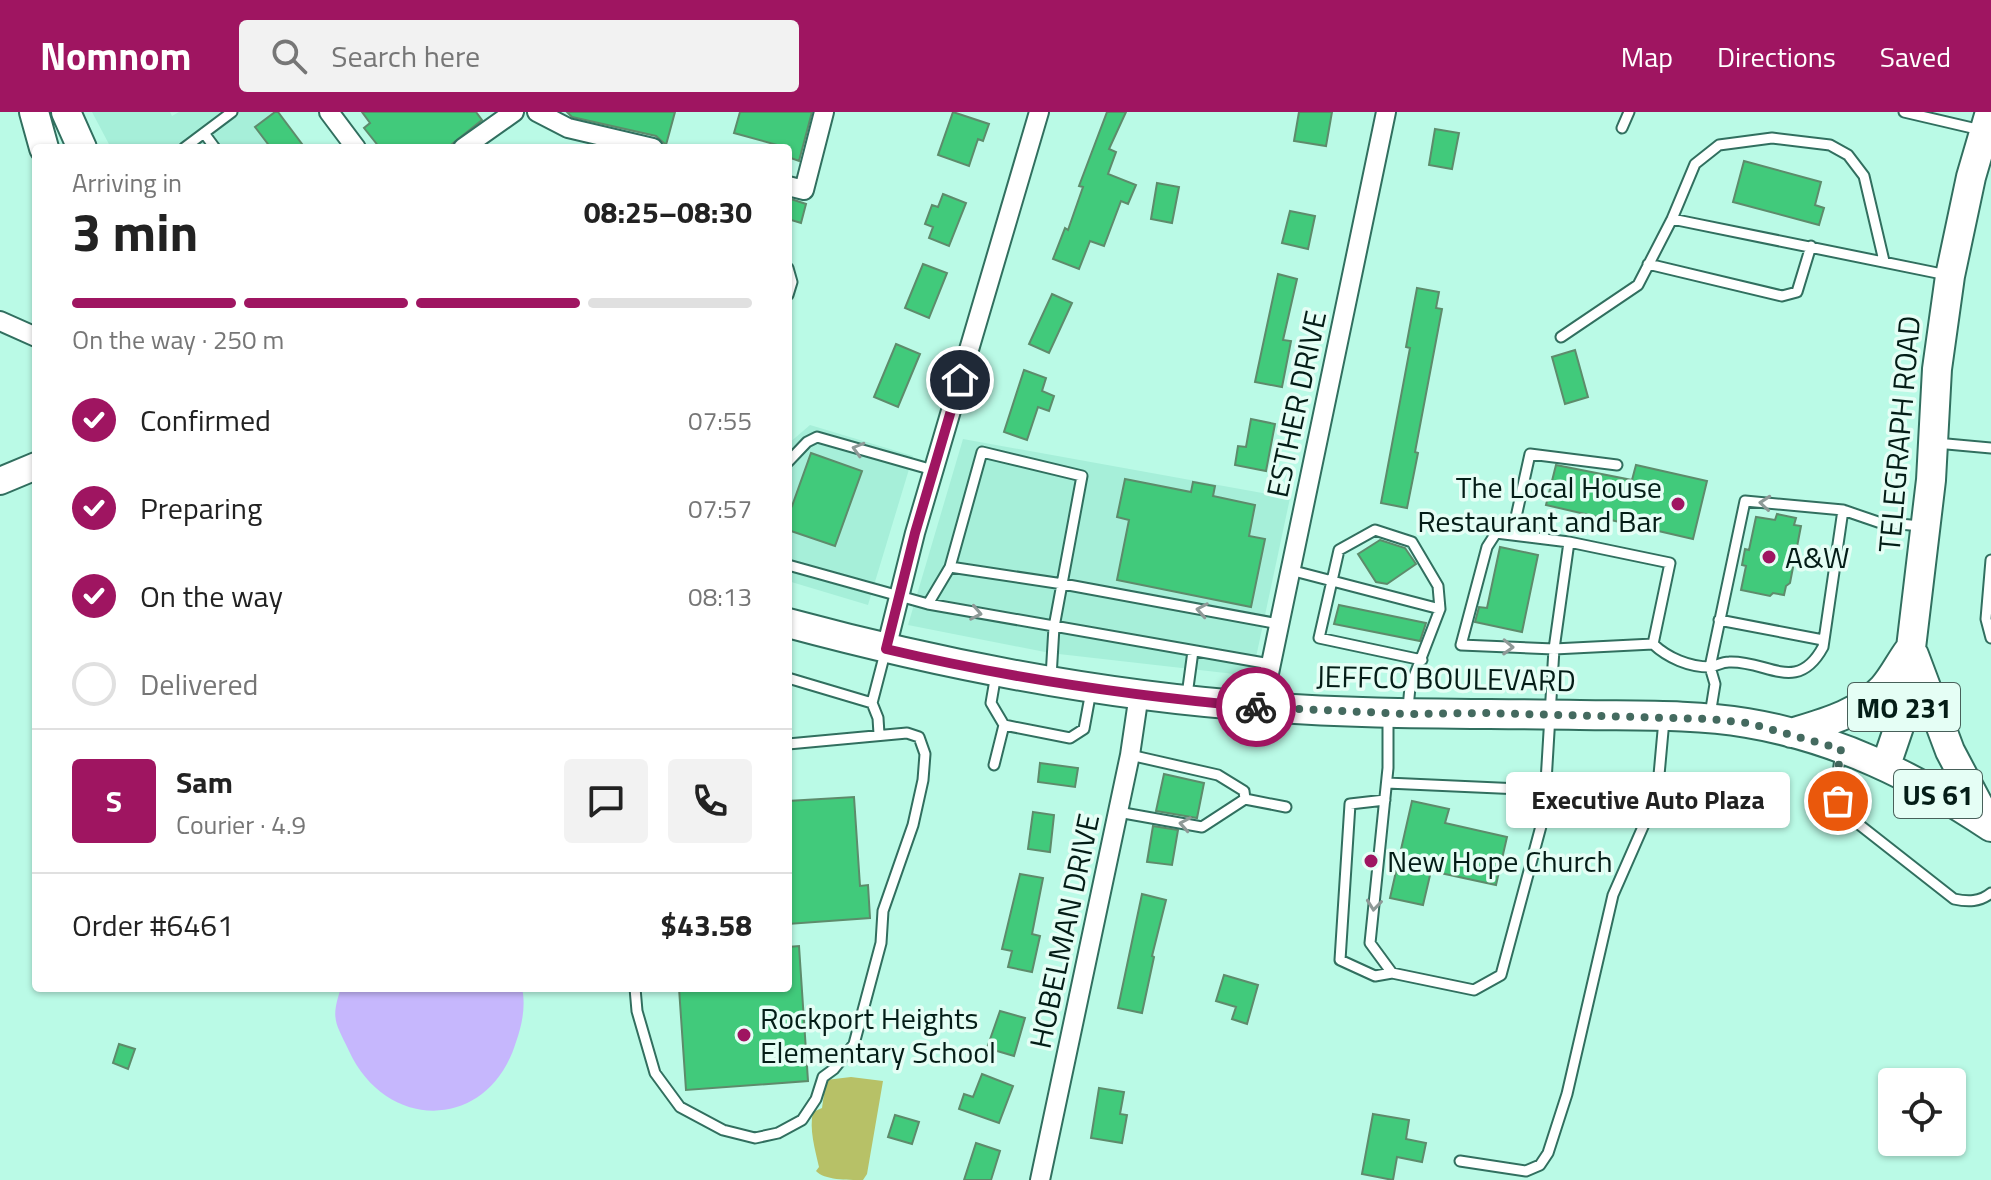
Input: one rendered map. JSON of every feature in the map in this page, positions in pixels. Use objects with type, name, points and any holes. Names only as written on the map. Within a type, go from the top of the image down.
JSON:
[{"type":"main road","points":[[34,112],[43,144]]},
{"type":"main road","points":[[66,112],[80,144]]},
{"type":"main road","name":"TELEGRAPH ROAD","points":[[1886,765],[1903,715],[1926,527],[1937,369],[1950,276],[1962,214],[1987,122]]},
{"type":"main road","points":[[0,481],[32,468]]},
{"type":"main road","name":"JEFFCO BOULEVARD","points":[[792,624],[886,649],[996,672],[1186,700],[1397,714],[1664,716],[1748,723],[1791,733],[1886,765],[1990,826]]},
{"type":"main road","points":[[1791,733],[1840,718],[1870,699],[1884,687],[1912,646]]},
{"type":"main road","points":[[1912,646],[1950,751],[1990,826]]},
{"type":"street","points":[[329,112],[353,144]]},
{"type":"street","points":[[469,144],[514,112]]},
{"type":"street","points":[[537,112],[568,128],[636,144]]},
{"type":"street","points":[[792,187],[804,190],[824,112]]},
{"type":"street","points":[[886,649],[933,470],[1039,112]]},
{"type":"street","name":"ESTHER DRIVE","points":[[1262,707],[1386,112]]},
{"type":"street","points":[[0,321],[32,335]]},
{"type":"street","name":"HOBELMAN DRIVE","points":[[1040,1180],[1130,755],[1139,694]]},
{"type":"lane","points":[[189,144],[232,112]]},
{"type":"lane","points":[[1622,128],[1629,112]]},
{"type":"lane","points":[[1907,112],[1987,122]]},
{"type":"lane","points":[[204,133],[212,144]]},
{"type":"lane","points":[[1561,337],[1638,285],[1672,219],[1695,164],[1719,145],[1772,138],[1830,145],[1848,155],[1864,176],[1884,261]]},
{"type":"lane","points":[[1672,219],[1950,276]]},
{"type":"lane","points":[[1648,264],[1782,296],[1797,292],[1811,246]]},
{"type":"lane","points":[[792,458],[807,442],[817,437],[933,470]]},
{"type":"lane","points":[[1933,442],[1991,448]]},
{"type":"lane","points":[[928,604],[950,567],[982,452],[1082,476],[1054,627],[1050,682]]},
{"type":"lane","points":[[1512,535],[1530,454],[1617,465]]},
{"type":"lane","points":[[1710,719],[1715,684],[1710,667],[1745,501],[1843,510],[1878,522],[1926,527]]},
{"type":"lane","points":[[1653,644],[1670,563],[1569,542],[1496,533],[1487,547],[1461,645],[1554,649],[1653,644],[1680,662],[1710,667],[1729,662],[1785,674],[1807,668],[1823,647],[1843,510]]},
{"type":"lane","points":[[1392,973],[1370,943],[1387,783],[1397,714],[1422,660],[1440,609],[1438,586],[1412,542],[1375,530],[1339,550],[1319,638],[1422,660]]},
{"type":"lane","points":[[1385,800],[1350,804],[1340,960],[1375,976],[1392,973],[1474,990],[1501,975],[1544,815],[1554,649],[1569,542]]},
{"type":"lane","points":[[1991,560],[1986,619],[1991,638]]},
{"type":"lane","points":[[792,566],[928,604],[1270,664]]},
{"type":"lane","points":[[950,567],[1063,584],[1279,624]]},
{"type":"lane","points":[[1290,570],[1440,609]]},
{"type":"lane","points":[[1719,620],[1823,640]]},
{"type":"lane","points":[[879,734],[878,718],[872,703],[886,649]]},
{"type":"lane","points":[[1186,700],[1193,651]]},
{"type":"lane","points":[[994,765],[1004,725],[991,703],[996,672]]},
{"type":"lane","points":[[792,679],[872,703]]},
{"type":"lane","points":[[1004,725],[1070,738],[1084,729],[1091,688]]},
{"type":"lane","points":[[1460,1161],[1526,1171],[1540,1165],[1548,1153],[1567,1094],[1610,905],[1653,804],[1664,716]]},
{"type":"lane","points":[[635,992],[637,1011],[655,1073],[680,1107],[723,1130],[755,1138],[778,1133],[802,1120],[816,1099],[823,1077],[834,1069],[854,1044],[881,943],[883,911],[913,825],[925,754],[919,737],[907,733],[792,744]]},
{"type":"lane","points":[[1841,749],[1836,785],[1838,801],[1847,815],[1954,899],[1985,899],[1991,893]]},
{"type":"lane","points":[[1130,755],[1218,775],[1244,791],[1245,799]]},
{"type":"lane","points":[[1387,783],[1545,790]]},
{"type":"lane","points":[[1118,812],[1202,827],[1245,799],[1286,807]]},
{"type":"shaded area","points":[[92,112],[170,112],[172,116],[179,112],[276,112],[300,144],[109,144]]},
{"type":"shaded area","points":[[810,425],[913,456],[868,605],[792,582],[792,441]]},
{"type":"shaded area","points":[[963,439],[1290,498],[1252,676],[1050,653],[908,625]]},
{"type":"shaded area","points":[[340,992],[523,992],[524,1002],[520,1029],[503,1071],[484,1092],[461,1106],[437,1111],[411,1108],[387,1097],[366,1078],[341,1034],[336,1021]]},
{"type":"green space","points":[[851,1077],[883,1081],[867,1174],[863,1180],[830,1178],[816,1171],[819,1167],[812,1132],[813,1112],[822,1108],[826,1080]]},
{"type":"building","points":[[278,112],[302,144],[268,144],[255,127]]},
{"type":"building","points":[[362,112],[476,112],[482,120],[452,144],[377,144],[364,128],[370,123]]},
{"type":"building","points":[[567,112],[675,112],[666,144],[656,136],[572,117]]},
{"type":"building","points":[[740,112],[812,112],[799,161],[792,158],[792,144],[774,144],[734,133]]},
{"type":"building","points":[[953,112],[989,124],[983,141],[978,139],[969,166],[938,155]]},
{"type":"building","points":[[1107,112],[1126,112],[1109,149],[1116,152],[1108,174],[1136,185],[1128,204],[1121,201],[1104,246],[1090,241],[1079,269],[1053,259],[1065,228],[1068,230],[1083,187],[1079,186]]},
{"type":"building","points":[[1299,112],[1332,112],[1326,146],[1294,141]]},
{"type":"building","points":[[1435,129],[1459,133],[1452,169],[1429,165]]},
{"type":"building","points":[[1744,161],[1821,182],[1815,205],[1824,208],[1819,225],[1733,202]]},
{"type":"building","points":[[1157,183],[1179,187],[1172,223],[1151,219]]},
{"type":"building","points":[[943,194],[966,203],[949,246],[929,238],[933,227],[925,224],[932,205],[938,207]]},
{"type":"building","points":[[792,199],[806,204],[801,223],[792,220]]},
{"type":"building","points":[[1290,211],[1315,216],[1308,249],[1282,243]]},
{"type":"building","points":[[923,264],[947,273],[929,318],[905,308]]},
{"type":"building","points":[[1278,274],[1297,279],[1283,340],[1291,341],[1282,387],[1255,382]]},
{"type":"building","points":[[1417,288],[1439,292],[1436,308],[1442,309],[1407,508],[1381,503],[1410,348],[1406,347]]},
{"type":"building","points":[[1052,294],[1072,303],[1049,353],[1029,344]]},
{"type":"building","points":[[896,344],[920,354],[898,407],[874,397]]},
{"type":"building","points":[[1575,350],[1588,397],[1565,404],[1552,357]]},
{"type":"building","points":[[1024,370],[1046,378],[1042,391],[1054,396],[1049,411],[1038,407],[1027,440],[1004,432]]},
{"type":"building","points":[[1251,419],[1275,424],[1266,471],[1235,465],[1238,446],[1246,447]]},
{"type":"building","points":[[811,453],[862,471],[835,546],[792,531],[792,506]]},
{"type":"building","points":[[1556,465],[1632,480],[1636,465],[1707,481],[1693,539],[1546,505]]},
{"type":"building","points":[[1125,479],[1191,492],[1193,482],[1215,486],[1213,496],[1255,505],[1249,536],[1265,539],[1251,607],[1117,580],[1129,520],[1117,517]]},
{"type":"building","name":"A&W","points":[[1777,514],[1796,518],[1794,525],[1801,526],[1790,583],[1784,595],[1773,593],[1770,596],[1741,590],[1746,566],[1742,565],[1745,549],[1749,550],[1756,517],[1775,520]]},
{"type":"building","points":[[1380,540],[1405,548],[1416,564],[1387,584],[1376,582],[1358,554]]},
{"type":"building","points":[[1500,547],[1538,555],[1522,632],[1475,622],[1479,607],[1487,608]]},
{"type":"building","points":[[1339,605],[1426,623],[1420,641],[1334,624]]},
{"type":"building","points":[[1040,763],[1078,768],[1075,787],[1038,782]]},
{"type":"building","points":[[1164,774],[1204,783],[1197,818],[1156,811]]},
{"type":"building","name":"Rockport Heights Elementary School","points":[[854,797],[860,886],[868,885],[870,918],[792,924],[792,801]]},
{"type":"building","points":[[1412,801],[1449,809],[1445,823],[1507,837],[1496,885],[1431,871],[1423,905],[1390,898]]},
{"type":"building","points":[[1033,812],[1054,815],[1050,852],[1028,849]]},
{"type":"building","points":[[1153,826],[1178,830],[1172,865],[1147,862]]},
{"type":"building","points":[[1020,874],[1043,878],[1032,934],[1040,936],[1032,972],[1008,967],[1012,951],[1002,949]]},
{"type":"building","points":[[1142,894],[1166,900],[1142,1013],[1118,1008]]},
{"type":"building","name":"Rockport Heights Elementary School","points":[[799,946],[808,1081],[686,1090],[679,992],[792,992],[792,947]]},
{"type":"building","points":[[1224,975],[1258,985],[1247,1024],[1232,1019],[1236,1007],[1216,1001]]},
{"type":"building","points":[[1000,1011],[1025,1018],[1014,1056],[987,1048]]},
{"type":"building","points":[[119,1044],[135,1049],[128,1069],[113,1063]]},
{"type":"building","points":[[982,1074],[1013,1086],[999,1123],[959,1109],[964,1094],[973,1097]]},
{"type":"building","points":[[1099,1088],[1124,1092],[1120,1114],[1127,1115],[1122,1143],[1091,1138]]},
{"type":"building","points":[[1373,1114],[1409,1120],[1406,1139],[1426,1143],[1422,1162],[1397,1157],[1393,1180],[1362,1174]]},
{"type":"building","points":[[895,1115],[919,1122],[912,1144],[888,1137]]},
{"type":"building","points":[[976,1143],[1000,1151],[991,1180],[964,1180]]},
{"type":"way so far","points":[[1256,707],[1407,714],[1664,716],[1748,723],[1841,749],[1836,785],[1838,801]]},
{"type":"place","name":"The Local House Restaurant and Bar","points":[[1678,504]]},
{"type":"place","name":"A&W","points":[[1769,557]]},
{"type":"place","name":"Executive Auto Plaza","points":[[1838,801]]},
{"type":"place","name":"New Hope Church","points":[[1371,861]]},
{"type":"place","name":"Rockport Heights Elementary School","points":[[744,1035]]},
{"type":"route","points":[[960,380],[915,533],[886,649],[1050,682],[1256,707]]}]
